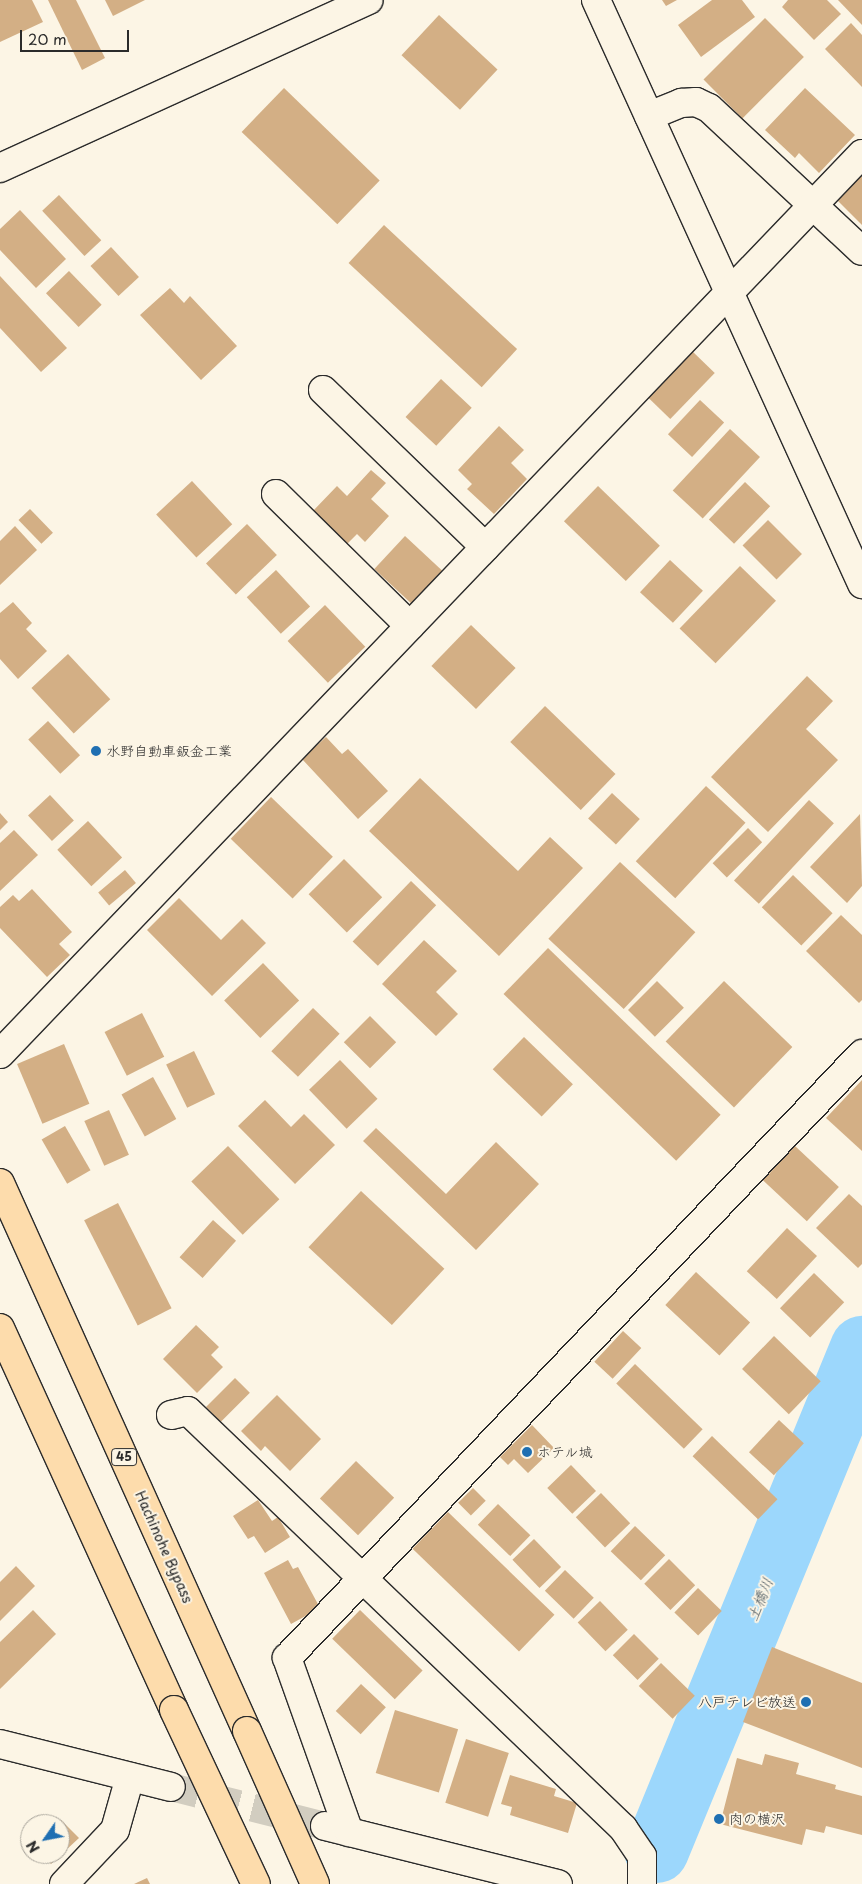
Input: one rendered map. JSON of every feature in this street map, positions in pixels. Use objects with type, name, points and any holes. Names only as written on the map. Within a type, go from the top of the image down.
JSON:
[{"type":"highway","name":"Hachinohe Bypass","points":[[0,1183],[316,1884]]},
{"type":"highway","points":[[0,1328],[174,1710],[256,1884]]},
{"type":"street","points":[[0,168],[368,0]]},
{"type":"street","points":[[596,0],[862,584]]},
{"type":"street","points":[[649,116],[680,104],[696,102],[709,108],[862,250]]},
{"type":"street","points":[[0,1054],[862,154]]},
{"type":"street","points":[[323,390],[484,547]]},
{"type":"street","points":[[276,494],[410,626]]},
{"type":"street","points":[[558,1884],[337,1829],[287,1658],[862,1054]]},
{"type":"street","points":[[171,1415],[188,1411],[362,1580],[623,1828],[642,1856],[642,1884]]},
{"type":"street","points":[[0,1744],[171,1787]]},
{"type":"street","points":[[64,1884],[115,1830],[130,1777]]},
{"type":"building","points":[[0,0],[32,0],[43,22],[0,42]]},
{"type":"building","points":[[48,0],[76,0],[105,58],[82,70]]},
{"type":"building","points":[[105,0],[145,0],[113,16]]},
{"type":"building","points":[[662,0],[677,0],[666,6]]},
{"type":"building","points":[[712,0],[742,0],[755,17],[701,57],[678,25]]},
{"type":"building","points":[[788,0],[827,0],[841,14],[814,40],[782,7]]},
{"type":"building","points":[[838,0],[862,0],[862,25]]},
{"type":"building","points":[[439,15],[498,70],[460,110],[401,55]]},
{"type":"building","points":[[765,18],[804,57],[742,118],[703,80]]},
{"type":"building","points":[[851,23],[862,35],[862,87],[825,49]]},
{"type":"building","points":[[284,88],[380,180],[337,224],[242,132]]},
{"type":"building","points":[[805,88],[855,135],[819,173],[799,153],[795,158],[765,130]]},
{"type":"building","points":[[862,173],[862,225],[837,200]]},
{"type":"building","points":[[59,195],[101,240],[84,256],[42,211]]},
{"type":"building","points":[[20,210],[66,259],[36,288],[0,250],[0,229]]},
{"type":"building","points":[[384,225],[517,349],[482,387],[349,263]]},
{"type":"building","points":[[111,247],[139,277],[118,296],[91,266]]},
{"type":"building","points":[[69,271],[102,305],[79,327],[46,293]]},
{"type":"building","points":[[0,276],[67,348],[41,372],[0,328]]},
{"type":"building","points":[[170,288],[184,303],[190,296],[237,346],[201,380],[140,315]]},
{"type":"building","points":[[691,350],[715,373],[670,419],[647,396]]},
{"type":"building","points":[[441,379],[472,408],[436,446],[406,417]]},
{"type":"building","points":[[700,400],[724,423],[692,457],[668,434]]},
{"type":"building","points":[[499,426],[524,450],[511,463],[527,479],[494,514],[467,489],[472,484],[458,470]]},
{"type":"building","points":[[730,429],[760,457],[703,518],[673,490]]},
{"type":"building","points":[[371,470],[386,483],[371,499],[389,516],[365,542],[357,534],[347,544],[312,512],[337,486],[347,496]]},
{"type":"building","points":[[192,481],[232,524],[196,558],[156,514]]},
{"type":"building","points":[[745,482],[770,506],[734,544],[709,519]]},
{"type":"building","points":[[598,486],[660,546],[626,581],[564,521]]},
{"type":"building","points":[[30,509],[53,533],[41,544],[18,520]]},
{"type":"building","points":[[768,520],[802,554],[776,579],[743,545]]},
{"type":"building","points":[[247,524],[277,555],[236,595],[206,564]]},
{"type":"building","points":[[15,526],[37,550],[0,585],[0,541]]},
{"type":"building","points":[[405,536],[442,571],[412,604],[374,569]]},
{"type":"building","points":[[670,560],[703,591],[673,623],[640,592]]},
{"type":"building","points":[[740,566],[776,601],[716,663],[680,629]]},
{"type":"building","points":[[276,570],[310,607],[281,634],[247,597]]},
{"type":"building","points":[[13,602],[32,623],[26,629],[47,651],[18,679],[0,659],[0,613]]},
{"type":"building","points":[[325,605],[365,647],[328,683],[288,641]]},
{"type":"building","points":[[471,625],[516,668],[476,709],[431,666]]},
{"type":"building","points":[[68,654],[110,699],[74,733],[31,688]]},
{"type":"building","points":[[807,676],[833,701],[806,729],[838,760],[768,832],[711,777]]},
{"type":"building","points":[[545,706],[615,774],[581,810],[510,742]]},
{"type":"building","points":[[48,721],[80,755],[60,774],[28,739]]},
{"type":"building","points":[[326,737],[342,754],[348,749],[388,791],[358,819],[302,759]]},
{"type":"building","points":[[420,778],[518,871],[550,837],[583,868],[499,956],[369,831]]},
{"type":"building","points":[[706,786],[745,823],[675,898],[636,861]]},
{"type":"building","points":[[612,793],[640,819],[616,845],[588,819]]},
{"type":"building","points":[[50,795],[74,821],[52,841],[28,815]]},
{"type":"building","points":[[271,797],[333,857],[293,898],[231,839]]},
{"type":"building","points":[[809,800],[834,823],[759,904],[734,880]]},
{"type":"building","points":[[0,813],[8,822],[0,830]]},
{"type":"building","points":[[860,814],[862,886],[847,903],[810,867]]},
{"type":"building","points":[[88,821],[122,858],[91,886],[57,850]]},
{"type":"building","points":[[748,828],[762,842],[727,877],[713,863]]},
{"type":"building","points":[[14,830],[38,855],[0,891],[0,843]]},
{"type":"building","points":[[344,859],[382,897],[347,933],[309,894]]},
{"type":"building","points":[[620,862],[695,932],[624,1009],[548,939]]},
{"type":"building","points":[[125,870],[136,883],[109,906],[98,892]]},
{"type":"building","points":[[793,875],[833,913],[801,946],[762,907]]},
{"type":"building","points":[[411,881],[436,905],[378,966],[353,941]]},
{"type":"building","points":[[32,889],[72,932],[59,944],[70,955],[47,977],[0,928],[0,907],[13,895],[19,901]]},
{"type":"building","points":[[179,898],[221,940],[242,919],[266,943],[212,996],[147,930]]},
{"type":"building","points":[[841,915],[862,935],[862,1000],[859,1003],[806,951]]},
{"type":"building","points":[[424,940],[457,971],[436,992],[458,1014],[436,1036],[382,984]]},
{"type":"building","points":[[548,948],[721,1115],[676,1161],[504,994]]},
{"type":"building","points":[[263,963],[299,1000],[260,1038],[224,1001]]},
{"type":"building","points":[[657,981],[684,1008],[655,1037],[628,1010]]},
{"type":"building","points":[[724,981],[792,1047],[734,1107],[666,1041]]},
{"type":"building","points":[[313,1008],[340,1034],[298,1077],[271,1051]]},
{"type":"building","points":[[142,1013],[164,1057],[127,1076],[105,1032]]},
{"type":"building","points":[[370,1016],[396,1042],[370,1068],[344,1042]]},
{"type":"building","points":[[524,1037],[573,1084],[542,1117],[493,1069]]},
{"type":"building","points":[[64,1044],[89,1104],[42,1124],[17,1064]]},
{"type":"building","points":[[194,1051],[215,1094],[187,1108],[166,1065]]},
{"type":"building","points":[[340,1060],[378,1099],[347,1129],[309,1090]]},
{"type":"building","points":[[153,1077],[176,1119],[145,1136],[122,1094]]},
{"type":"building","points":[[862,1080],[862,1151],[826,1118]]},
{"type":"building","points":[[265,1100],[291,1127],[304,1114],[335,1145],[295,1184],[238,1126]]},
{"type":"building","points":[[109,1110],[129,1155],[104,1166],[84,1121]]},
{"type":"building","points":[[65,1126],[90,1170],[67,1184],[42,1140]]},
{"type":"building","points":[[376,1128],[446,1194],[496,1142],[539,1184],[476,1250],[363,1141]]},
{"type":"building","points":[[228,1146],[279,1199],[243,1235],[191,1181]]},
{"type":"building","points":[[795,1146],[839,1187],[807,1221],[763,1180]]},
{"type":"building","points":[[361,1191],[444,1269],[392,1325],[308,1247]]},
{"type":"building","points":[[849,1194],[862,1206],[862,1264],[858,1268],[816,1228]]},
{"type":"building","points":[[118,1203],[172,1308],[138,1325],[84,1220]]},
{"type":"building","points":[[213,1220],[236,1241],[203,1278],[180,1257]]},
{"type":"building","points":[[787,1228],[817,1256],[777,1299],[747,1271]]},
{"type":"building","points":[[696,1272],[750,1322],[719,1355],[665,1305]]},
{"type":"building","points":[[814,1273],[844,1302],[810,1337],[780,1308]]},
{"type":"building","points":[[196,1325],[219,1347],[211,1355],[223,1367],[197,1393],[163,1359]]},
{"type":"building","points":[[623,1331],[641,1348],[613,1379],[594,1362]]},
{"type":"building","points":[[774,1336],[821,1381],[789,1414],[742,1369]]},
{"type":"building","points":[[635,1364],[703,1429],[684,1449],[616,1383]]},
{"type":"building","points":[[235,1378],[250,1393],[221,1422],[206,1407]]},
{"type":"building","points":[[277,1395],[321,1439],[290,1471],[265,1446],[261,1451],[241,1431]]},
{"type":"building","points":[[779,1420],[804,1443],[774,1475],[749,1452]]},
{"type":"building","name":"ホテル城","points":[[532,1425],[554,1448],[528,1473],[514,1459],[508,1465],[500,1457]]},
{"type":"building","points":[[712,1436],[777,1499],[758,1519],[693,1456]]},
{"type":"building","points":[[356,1461],[394,1498],[358,1535],[320,1498]]},
{"type":"building","points":[[571,1465],[596,1491],[572,1514],[547,1488]]},
{"type":"building","points":[[473,1488],[486,1501],[471,1516],[458,1503]]},
{"type":"building","points":[[601,1493],[630,1523],[605,1548],[576,1517]]},
{"type":"building","points":[[258,1500],[272,1521],[278,1517],[290,1537],[265,1553],[254,1536],[248,1539],[233,1516]]},
{"type":"building","points":[[498,1504],[530,1535],[510,1556],[478,1525]]},
{"type":"building","points":[[448,1512],[554,1615],[519,1651],[413,1549]]},
{"type":"building","points":[[635,1526],[665,1555],[641,1580],[611,1551]]},
{"type":"building","points":[[534,1539],[561,1567],[540,1588],[512,1560]]},
{"type":"building","points":[[669,1559],[695,1585],[670,1610],[644,1584]]},
{"type":"building","points":[[288,1560],[293,1569],[298,1567],[320,1608],[291,1624],[264,1573]]},
{"type":"building","points":[[16,1566],[35,1586],[0,1621],[0,1582]]},
{"type":"building","points":[[565,1570],[594,1598],[574,1619],[545,1591]]},
{"type":"building","points":[[698,1588],[722,1611],[698,1635],[674,1612]]},
{"type":"building","points":[[600,1601],[628,1630],[605,1651],[578,1623]]},
{"type":"building","points":[[33,1610],[56,1634],[0,1689],[0,1642]]},
{"type":"building","points":[[360,1610],[423,1670],[395,1699],[332,1639]]},
{"type":"building","points":[[634,1634],[659,1659],[638,1680],[613,1655]]},
{"type":"building","name":"八戸テレビ放送","points":[[772,1647],[862,1683],[862,1768],[743,1722]]},
{"type":"building","points":[[661,1663],[695,1696],[673,1719],[639,1686]]},
{"type":"building","points":[[361,1684],[386,1707],[361,1734],[336,1711]]},
{"type":"building","points":[[395,1710],[458,1729],[439,1792],[376,1773]]},
{"type":"building","points":[[466,1739],[509,1753],[488,1817],[445,1803]]},
{"type":"building","points":[[765,1754],[799,1763],[796,1774],[836,1785],[835,1789],[862,1796],[862,1835],[826,1826],[824,1833],[806,1829],[802,1845],[720,1824],[737,1758],[762,1765]]},
{"type":"building","points":[[510,1775],[556,1789],[554,1796],[577,1803],[568,1833],[510,1815],[512,1807],[501,1804]]},
{"type":"building","points":[[70,1829],[79,1838],[70,1846]]},
{"type":"building","points":[[147,1878],[150,1884],[134,1884]]},
{"type":"waterway","name":"土橋川","points":[[656,1850],[862,1348]]},
{"type":"tunnel","points":[[171,1787],[325,1826]]},
{"type":"place","name":"水野自動車鈑金工業","points":[[96,751]]},
{"type":"place","name":"ホテル城","points":[[527,1452]]},
{"type":"place","name":"八戸テレビ放送","points":[[806,1702]]},
{"type":"place","name":"肉の横沢","points":[[719,1819]]}]
